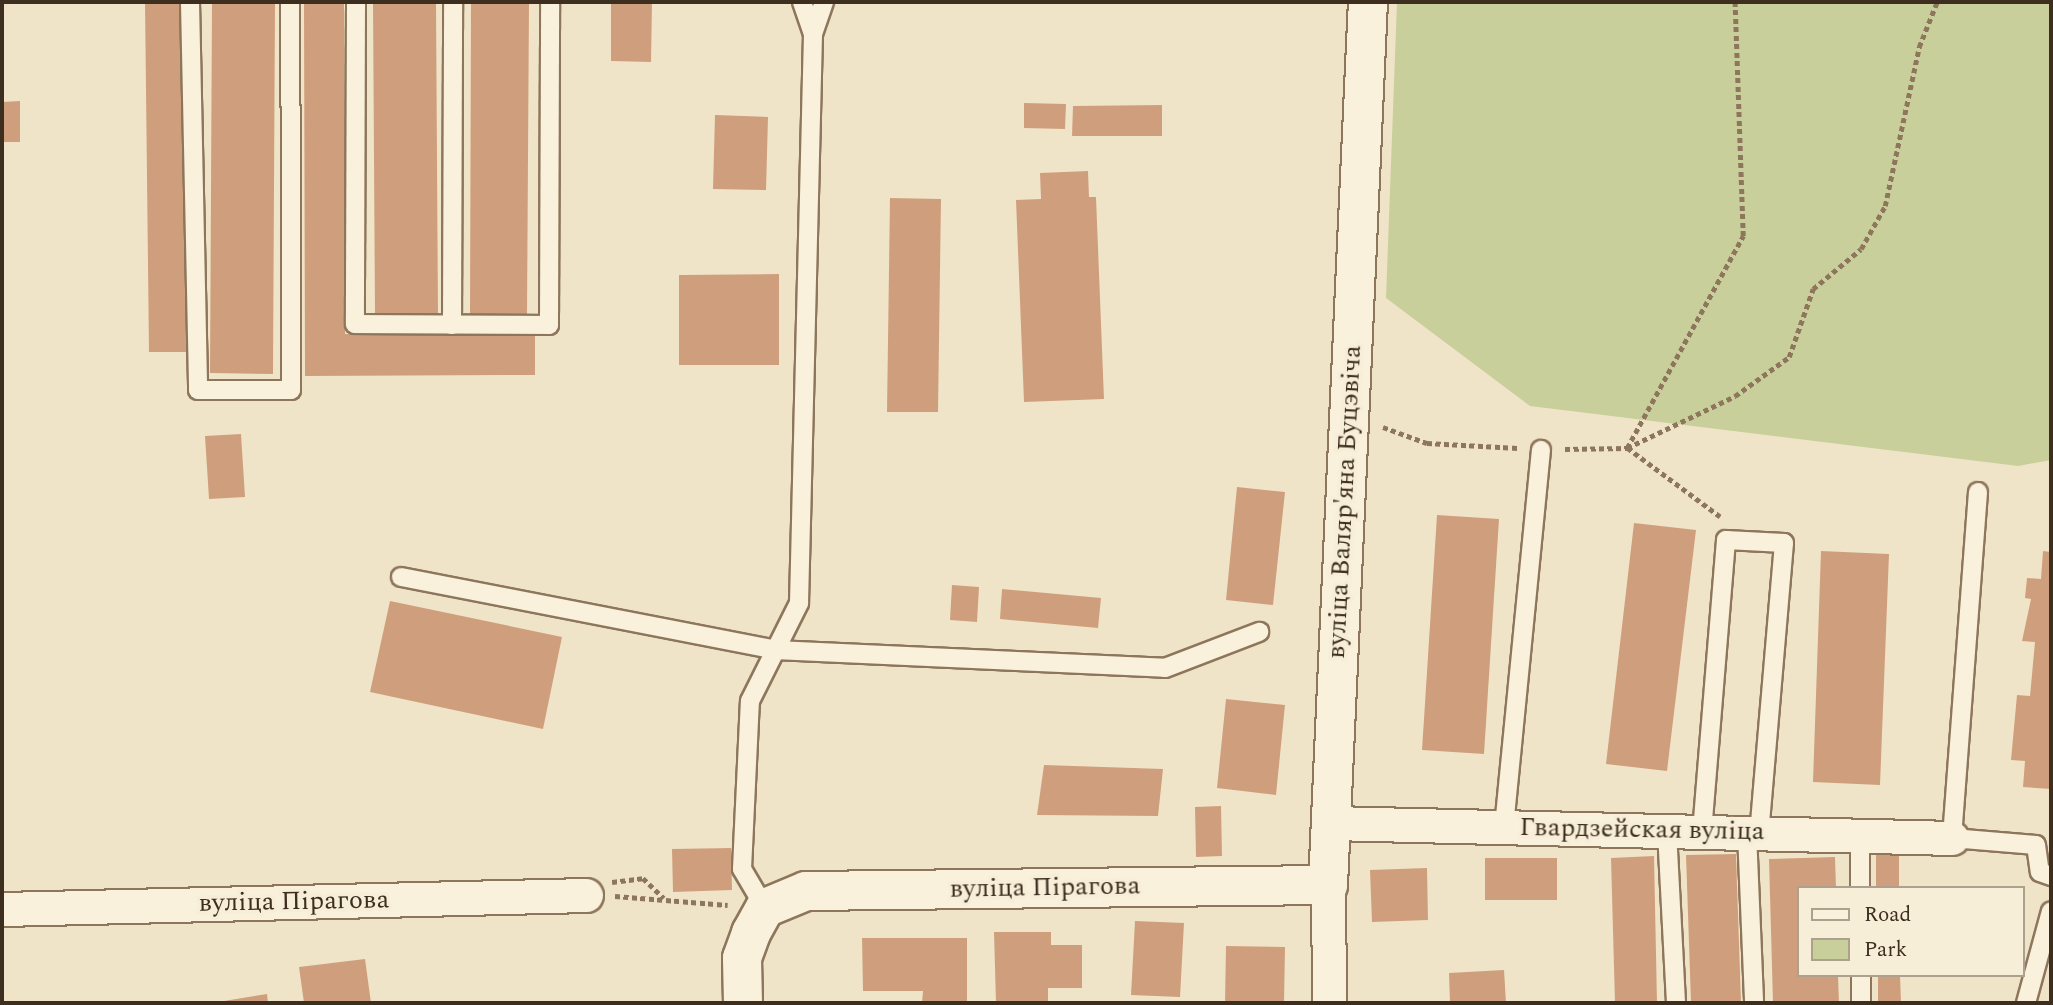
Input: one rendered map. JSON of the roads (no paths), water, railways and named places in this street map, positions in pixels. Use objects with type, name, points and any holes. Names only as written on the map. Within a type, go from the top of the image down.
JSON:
[{"type":"street","name":"вуліца Валяр'яна Буцэвіча","points":[[1329,1003],[1328,885],[1368,2]]},
{"type":"street","name":"Гвардзейская вуліца","points":[[1331,823],[1952,838]]},
{"type":"street","name":"вуліца Пірагова","points":[[765,908],[806,891],[1328,885]]},
{"type":"street","name":"вуліца Пірагова","points":[[2,909],[586,895]]},
{"type":"street","points":[[743,1003],[742,958],[765,908]]},
{"type":"lane","points":[[190,2],[198,390],[291,390],[290,2]]},
{"type":"lane","points":[[356,2],[355,324],[452,325],[549,325],[550,2]]},
{"type":"lane","points":[[452,325],[453,2]]},
{"type":"lane","points":[[802,2],[813,34]]},
{"type":"lane","points":[[765,908],[742,869],[750,701],[799,603],[813,34],[824,2]]},
{"type":"lane","points":[[1504,827],[1541,450]]},
{"type":"lane","points":[[1979,492],[1952,838],[2036,845],[2040,872],[2051,876]]},
{"type":"lane","points":[[1702,832],[1726,540],[1784,543],[1753,833],[1754,1003]]},
{"type":"lane","points":[[401,577],[775,650],[1166,668],[1259,632]]},
{"type":"lane","points":[[1667,831],[1676,1003]]},
{"type":"lane","points":[[1860,835],[1860,886]]},
{"type":"lane","points":[[2026,1003],[2051,911]]},
{"type":"lane","points":[[1860,977],[1861,1003]]}]
